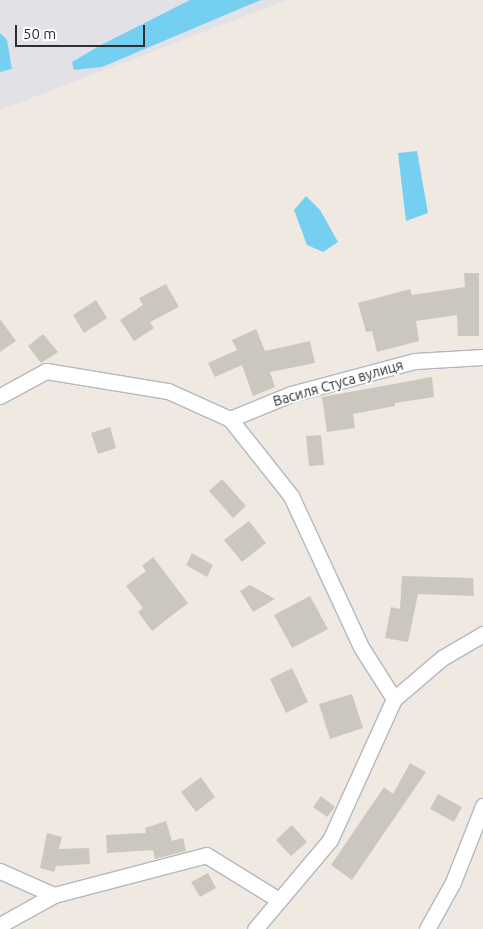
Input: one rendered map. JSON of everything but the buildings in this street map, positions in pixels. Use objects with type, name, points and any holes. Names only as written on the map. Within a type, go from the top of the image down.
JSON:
[{"type":"street","name":"Василя Стуса вулиця","points":[[230,419],[291,394],[415,361],[483,357]]},
{"type":"street","points":[[0,396],[46,371],[168,391],[230,419],[291,496],[361,647],[394,699]]},
{"type":"street","points":[[255,929],[330,840],[394,699],[442,658],[483,634]]},
{"type":"street","points":[[427,929],[453,882],[483,806]]},
{"type":"street","points":[[0,925],[54,895],[206,856],[279,900]]},
{"type":"street","points":[[0,872],[54,895]]},
{"type":"shaded area","points":[[0,0],[287,0],[0,110]]},
{"type":"water","points":[[190,0],[261,0],[102,67],[74,70],[72,62],[99,46]]},
{"type":"water","points":[[0,33],[7,40],[12,69],[0,72]]},
{"type":"water","points":[[417,151],[428,213],[406,221],[398,153]]},
{"type":"water","points":[[306,196],[320,210],[338,242],[323,252],[307,245],[294,210]]}]
